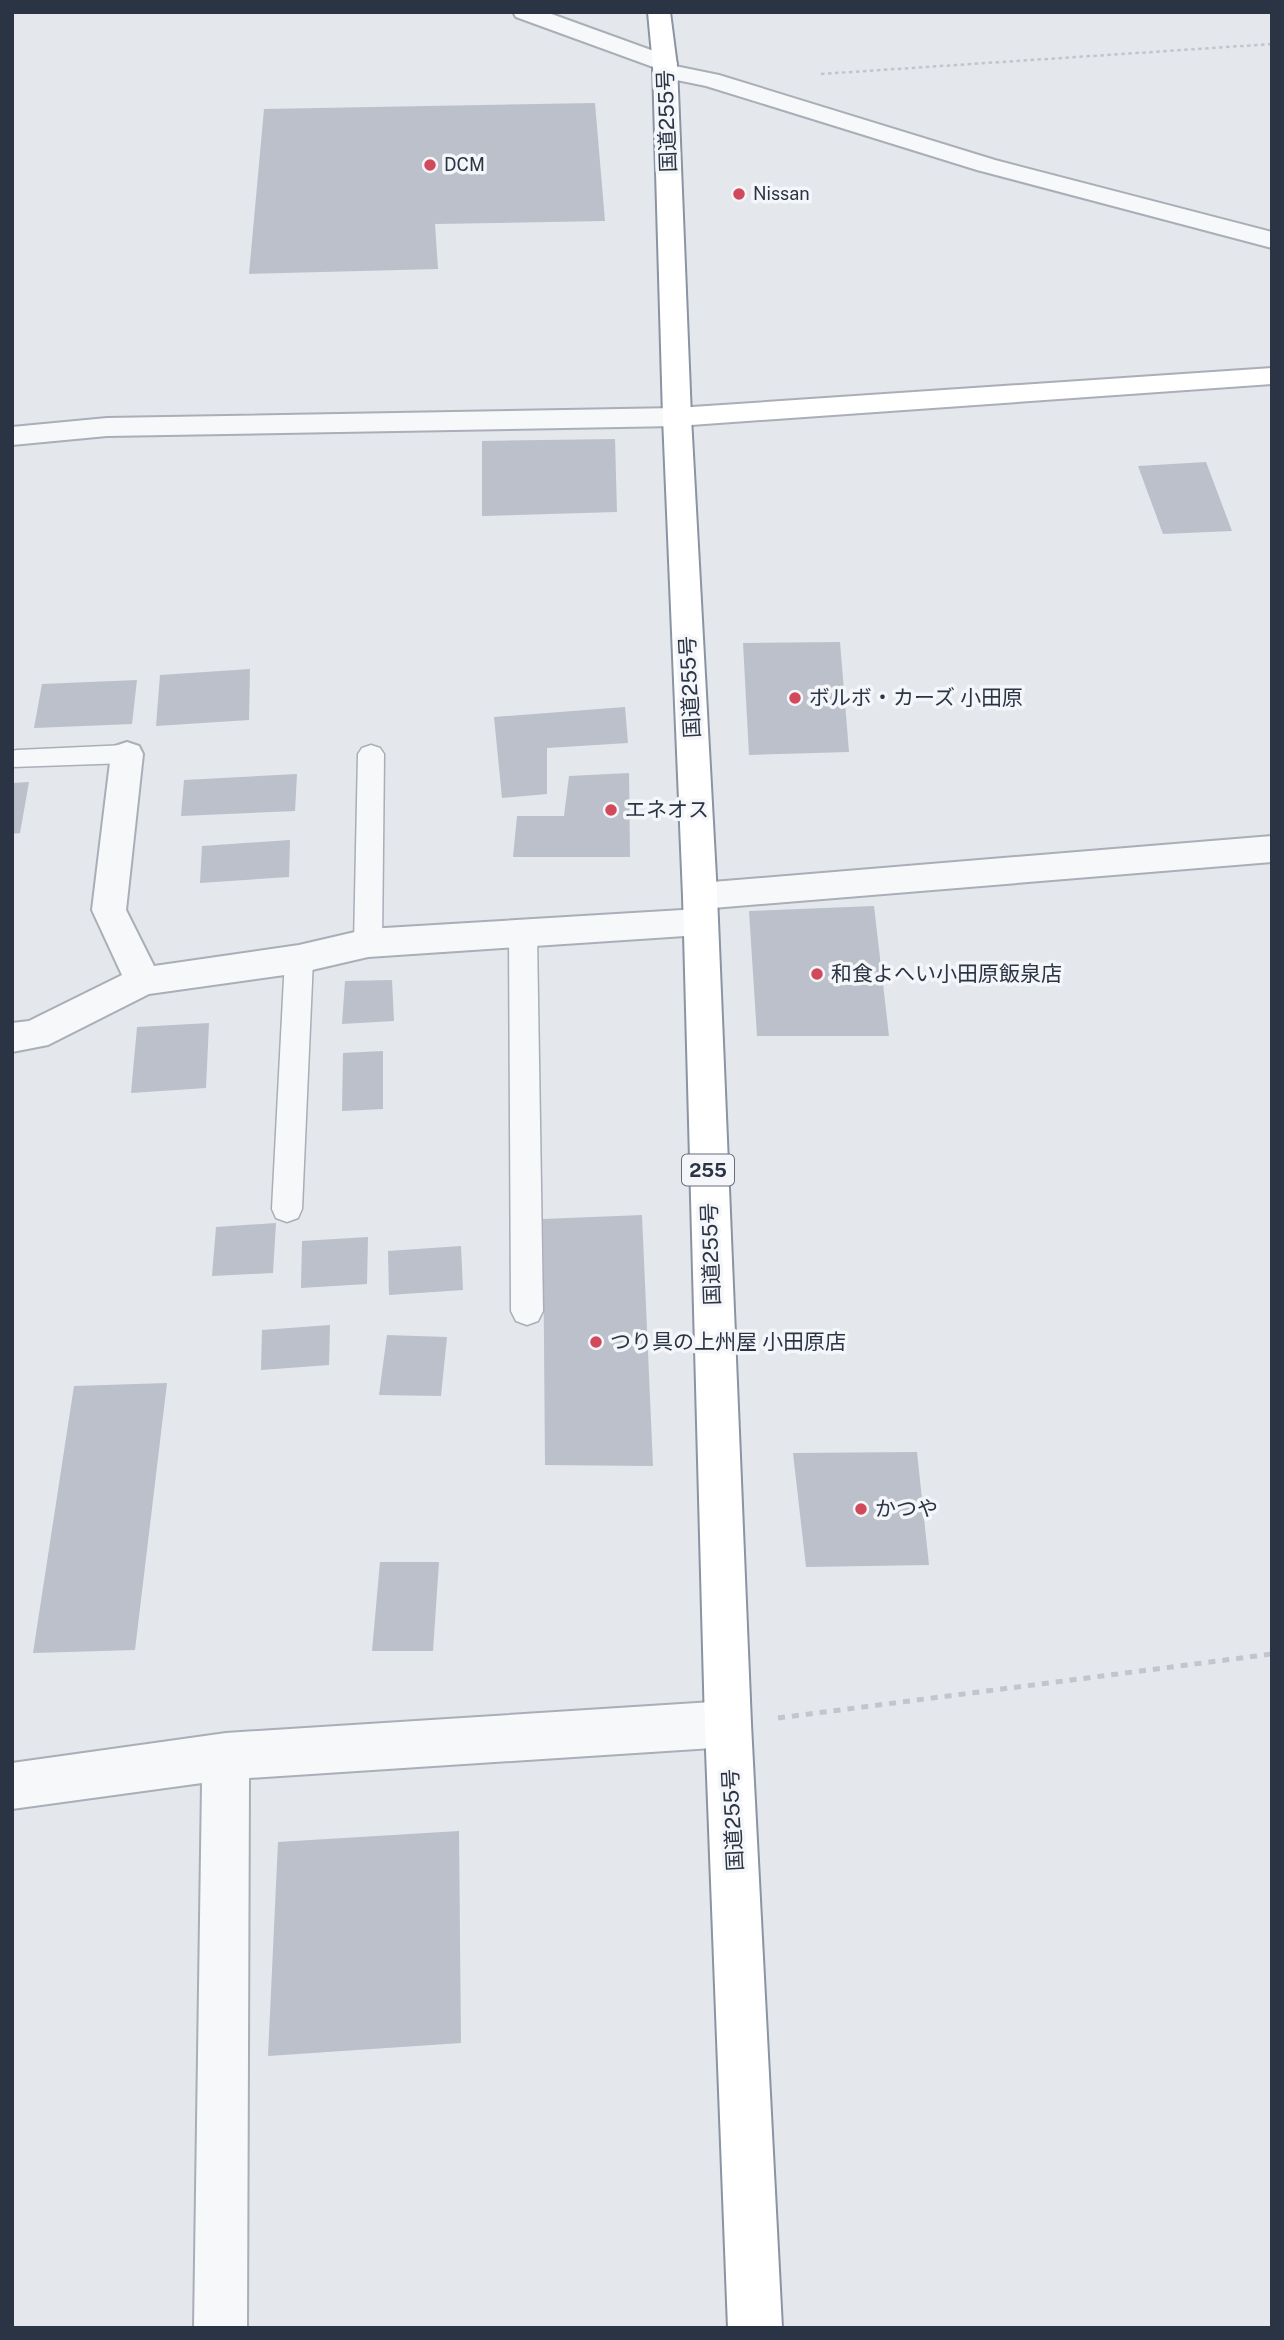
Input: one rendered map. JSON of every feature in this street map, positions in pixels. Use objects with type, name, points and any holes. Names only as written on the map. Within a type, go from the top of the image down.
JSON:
[{"type":"main road","name":"国道255号","points":[[659,12],[665,67],[677,417],[700,909],[728,1724],[755,2328]]},
{"type":"main road","points":[[677,417],[1272,376]]},
{"type":"street","points":[[524,12],[665,67],[986,165],[1272,240]]},
{"type":"street","points":[[12,436],[107,427],[677,417]]},
{"type":"street","points":[[127,754],[109,910],[142,981]]},
{"type":"street","points":[[12,1038],[34,1035],[142,981],[299,958],[368,943],[523,935],[700,909],[1272,849]]},
{"type":"street","points":[[12,1786],[226,1756],[728,1724]]},
{"type":"street","points":[[220,2326],[226,1756]]},
{"type":"lane","points":[[17,759],[127,754]]},
{"type":"lane","points":[[368,943],[371,754]]},
{"type":"lane","points":[[523,935],[527,1311]]},
{"type":"lane","points":[[287,1209],[299,958]]},
{"type":"path","points":[[816,75],[1272,44]]},
{"type":"path","points":[[728,1724],[1272,1654]]},
{"type":"building","name":"DCM","points":[[595,103],[605,221],[435,224],[438,269],[249,274],[264,109]]},
{"type":"building","points":[[615,439],[617,512],[482,516],[482,441]]},
{"type":"building","points":[[1206,462],[1232,531],[1163,534],[1138,466]]},
{"type":"building","name":"ボルボ・カーズ 小田原","points":[[840,642],[849,752],[749,755],[743,643]]},
{"type":"building","points":[[250,669],[249,720],[156,726],[160,675]]},
{"type":"building","points":[[137,680],[132,724],[34,728],[42,684]]},
{"type":"building","points":[[625,707],[628,743],[547,748],[547,794],[502,798],[494,717]]},
{"type":"building","points":[[629,773],[630,857],[513,857],[517,816],[564,816],[569,776]]},
{"type":"building","points":[[297,774],[295,811],[181,816],[184,780]]},
{"type":"building","points":[[29,782],[20,833],[12,834],[12,783]]},
{"type":"building","points":[[290,840],[289,877],[200,883],[202,846]]},
{"type":"building","name":"和食よへい小田原飯泉店","points":[[874,906],[889,1036],[757,1036],[749,911]]},
{"type":"building","points":[[392,980],[394,1021],[342,1024],[345,981]]},
{"type":"building","points":[[209,1023],[206,1088],[131,1093],[137,1027]]},
{"type":"building","points":[[383,1051],[383,1109],[342,1111],[343,1053]]},
{"type":"building","name":"つり具の上州屋 小田原店","points":[[642,1215],[653,1466],[545,1465],[543,1219]]},
{"type":"building","points":[[276,1223],[273,1273],[212,1276],[216,1227]]},
{"type":"building","points":[[368,1237],[367,1284],[301,1288],[302,1241]]},
{"type":"building","points":[[461,1246],[463,1290],[389,1295],[388,1251]]},
{"type":"building","points":[[330,1325],[329,1365],[261,1370],[262,1330]]},
{"type":"building","points":[[387,1335],[447,1337],[441,1396],[379,1395]]},
{"type":"building","points":[[167,1383],[135,1650],[33,1653],[74,1386]]},
{"type":"building","name":"かつや","points":[[917,1452],[929,1565],[806,1567],[793,1453]]},
{"type":"building","points":[[380,1562],[439,1562],[433,1651],[372,1651]]},
{"type":"building","points":[[459,1831],[461,2043],[268,2056],[278,1842]]},
{"type":"place","name":"DCM","points":[[430,165]]},
{"type":"place","name":"Nissan","points":[[739,194]]},
{"type":"place","name":"ボルボ・カーズ 小田原","points":[[795,698]]},
{"type":"place","name":"エネオス","points":[[611,810]]},
{"type":"place","name":"和食よへい小田原飯泉店","points":[[817,974]]},
{"type":"place","name":"つり具の上州屋 小田原店","points":[[596,1342]]},
{"type":"place","name":"かつや","points":[[861,1509]]}]
